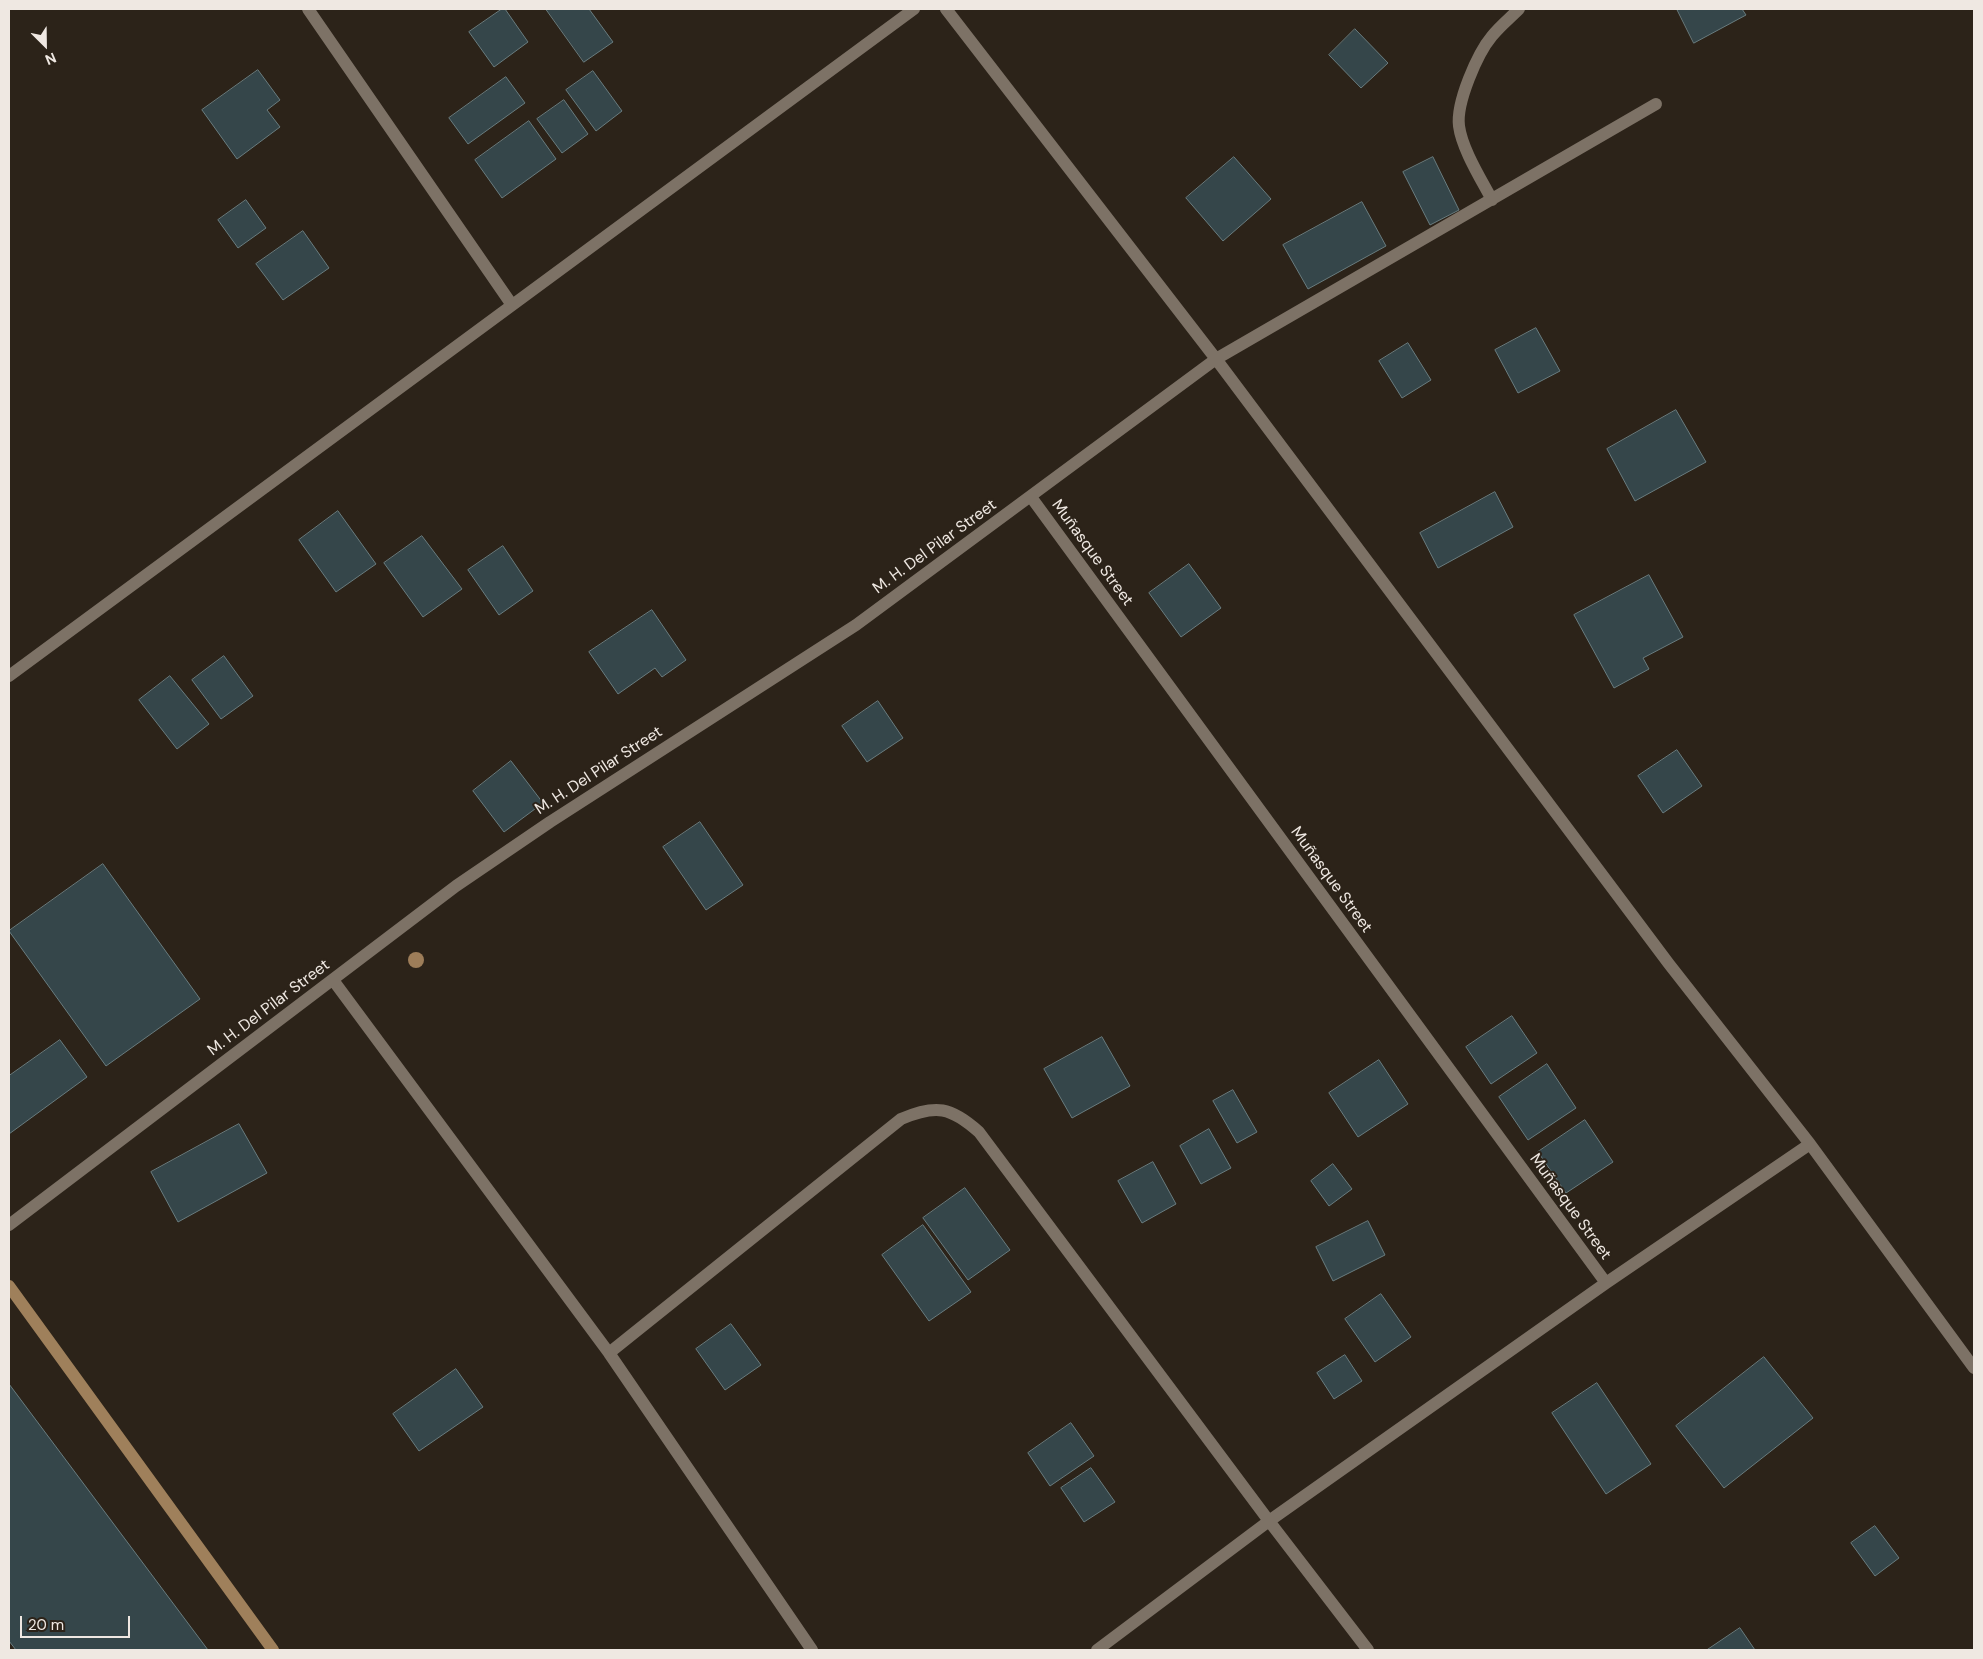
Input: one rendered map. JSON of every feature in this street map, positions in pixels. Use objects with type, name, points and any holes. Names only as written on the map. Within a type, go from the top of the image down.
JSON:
[{"type":"street","points":[[308,9],[512,305]]},
{"type":"street","points":[[9,676],[914,9]]},
{"type":"street","points":[[946,9],[1216,359],[1669,964],[1810,1144],[1974,1368]]},
{"type":"street","points":[[1492,200],[1464,143],[1458,125],[1471,70],[1490,37],[1519,9]]},
{"type":"street","name":"M. H. Del Pilar Street","points":[[9,1225],[456,886],[550,822],[856,625],[1216,359],[1656,104]]},
{"type":"street","name":"Muñasque Street","points":[[1031,496],[1606,1283]]},
{"type":"street","points":[[333,980],[608,1352],[812,1650]]},
{"type":"street","points":[[608,1352],[901,1119],[919,1111],[939,1109],[962,1117],[979,1132],[1269,1521],[1368,1650]]},
{"type":"street","points":[[1096,1650],[1269,1521],[1606,1283],[1810,1144]]},
{"type":"street","points":[[9,1286],[273,1650]]},
{"type":"building","points":[[502,9],[505,9],[528,42],[494,67],[469,32]]},
{"type":"building","points":[[546,9],[589,9],[613,42],[584,62]]},
{"type":"building","points":[[1677,9],[1742,9],[1746,15],[1694,43]]},
{"type":"building","points":[[1355,29],[1388,63],[1361,88],[1329,55]]},
{"type":"building","points":[[258,70],[280,100],[267,110],[280,127],[237,159],[202,110]]},
{"type":"building","points":[[593,71],[622,111],[596,131],[566,90]]},
{"type":"building","points":[[506,77],[525,103],[468,144],[449,118]]},
{"type":"building","points":[[564,100],[588,134],[562,153],[537,119]]},
{"type":"building","points":[[529,121],[556,159],[502,198],[475,160]]},
{"type":"building","points":[[1234,157],[1271,199],[1223,241],[1186,198]]},
{"type":"building","points":[[1433,157],[1459,210],[1430,225],[1403,172]]},
{"type":"building","points":[[246,200],[266,228],[238,248],[218,220]]},
{"type":"building","points":[[1362,202],[1386,246],[1308,289],[1283,245]]},
{"type":"building","points":[[303,231],[329,268],[283,300],[256,264]]},
{"type":"building","points":[[1536,328],[1560,371],[1518,393],[1495,350]]},
{"type":"building","points":[[1408,343],[1431,380],[1402,398],[1379,361]]},
{"type":"building","points":[[1676,410],[1706,462],[1635,501],[1607,449]]},
{"type":"building","points":[[1495,492],[1513,527],[1438,568],[1420,533]]},
{"type":"building","points":[[338,511],[376,564],[336,592],[299,540]]},
{"type":"building","points":[[422,536],[462,589],[423,617],[384,563]]},
{"type":"building","points":[[503,546],[533,591],[499,615],[468,570]]},
{"type":"building","points":[[1189,564],[1221,608],[1181,637],[1149,593]]},
{"type":"building","points":[[1649,575],[1683,637],[1643,658],[1649,669],[1614,688],[1574,615]]},
{"type":"building","points":[[652,610],[686,660],[662,677],[655,668],[618,694],[589,652]]},
{"type":"building","points":[[224,656],[253,696],[221,719],[192,680]]},
{"type":"building","points":[[170,676],[209,724],[177,749],[139,700]]},
{"type":"building","points":[[878,701],[903,738],[867,762],[842,726]]},
{"type":"building","points":[[1677,750],[1702,786],[1663,813],[1638,776]]},
{"type":"building","points":[[511,761],[543,803],[504,832],[473,791]]},
{"type":"building","points":[[700,822],[743,885],[706,910],[663,847]]},
{"type":"building","points":[[103,864],[200,999],[106,1066],[9,931]]},
{"type":"building","points":[[1512,1016],[1537,1053],[1491,1084],[1466,1047]]},
{"type":"building","points":[[1102,1037],[1130,1086],[1072,1118],[1044,1069]]},
{"type":"building","points":[[60,1040],[87,1077],[9,1134],[9,1076]]},
{"type":"building","points":[[1379,1060],[1408,1104],[1358,1137],[1329,1093]]},
{"type":"building","points":[[1547,1064],[1576,1108],[1528,1140],[1499,1097]]},
{"type":"building","points":[[1233,1090],[1257,1132],[1237,1143],[1213,1101]]},
{"type":"building","points":[[1585,1120],[1613,1162],[1566,1193],[1538,1152]]},
{"type":"building","points":[[239,1124],[267,1173],[178,1222],[151,1172]]},
{"type":"building","points":[[1209,1129],[1231,1168],[1201,1184],[1180,1146]]},
{"type":"building","points":[[1153,1162],[1176,1204],[1142,1223],[1118,1181]]},
{"type":"building","points":[[1333,1164],[1352,1189],[1329,1206],[1311,1181]]},
{"type":"building","points":[[965,1188],[1010,1250],[968,1280],[923,1218]]},
{"type":"building","points":[[1368,1221],[1385,1255],[1333,1281],[1316,1247]]},
{"type":"building","points":[[923,1225],[971,1292],[929,1321],[882,1255]]},
{"type":"building","points":[[1381,1294],[1411,1337],[1375,1362],[1345,1319]]},
{"type":"building","points":[[731,1324],[761,1365],[725,1390],[696,1349]]},
{"type":"building","points":[[1345,1355],[1362,1381],[1334,1399],[1317,1373]]},
{"type":"building","points":[[1764,1357],[1813,1418],[1724,1488],[1676,1426]]},
{"type":"building","points":[[456,1369],[483,1407],[419,1451],[393,1414]]},
{"type":"building","points":[[1597,1383],[1651,1464],[1606,1494],[1552,1413]]},
{"type":"building","points":[[9,1384],[208,1650],[16,1650],[9,1641]]},
{"type":"building","points":[[1071,1423],[1094,1456],[1050,1486],[1028,1453]]},
{"type":"building","points":[[1091,1468],[1115,1502],[1084,1522],[1061,1488]]},
{"type":"building","points":[[1875,1526],[1899,1558],[1875,1576],[1851,1543]]},
{"type":"building","points":[[1740,1628],[1755,1650],[1707,1650]]}]
